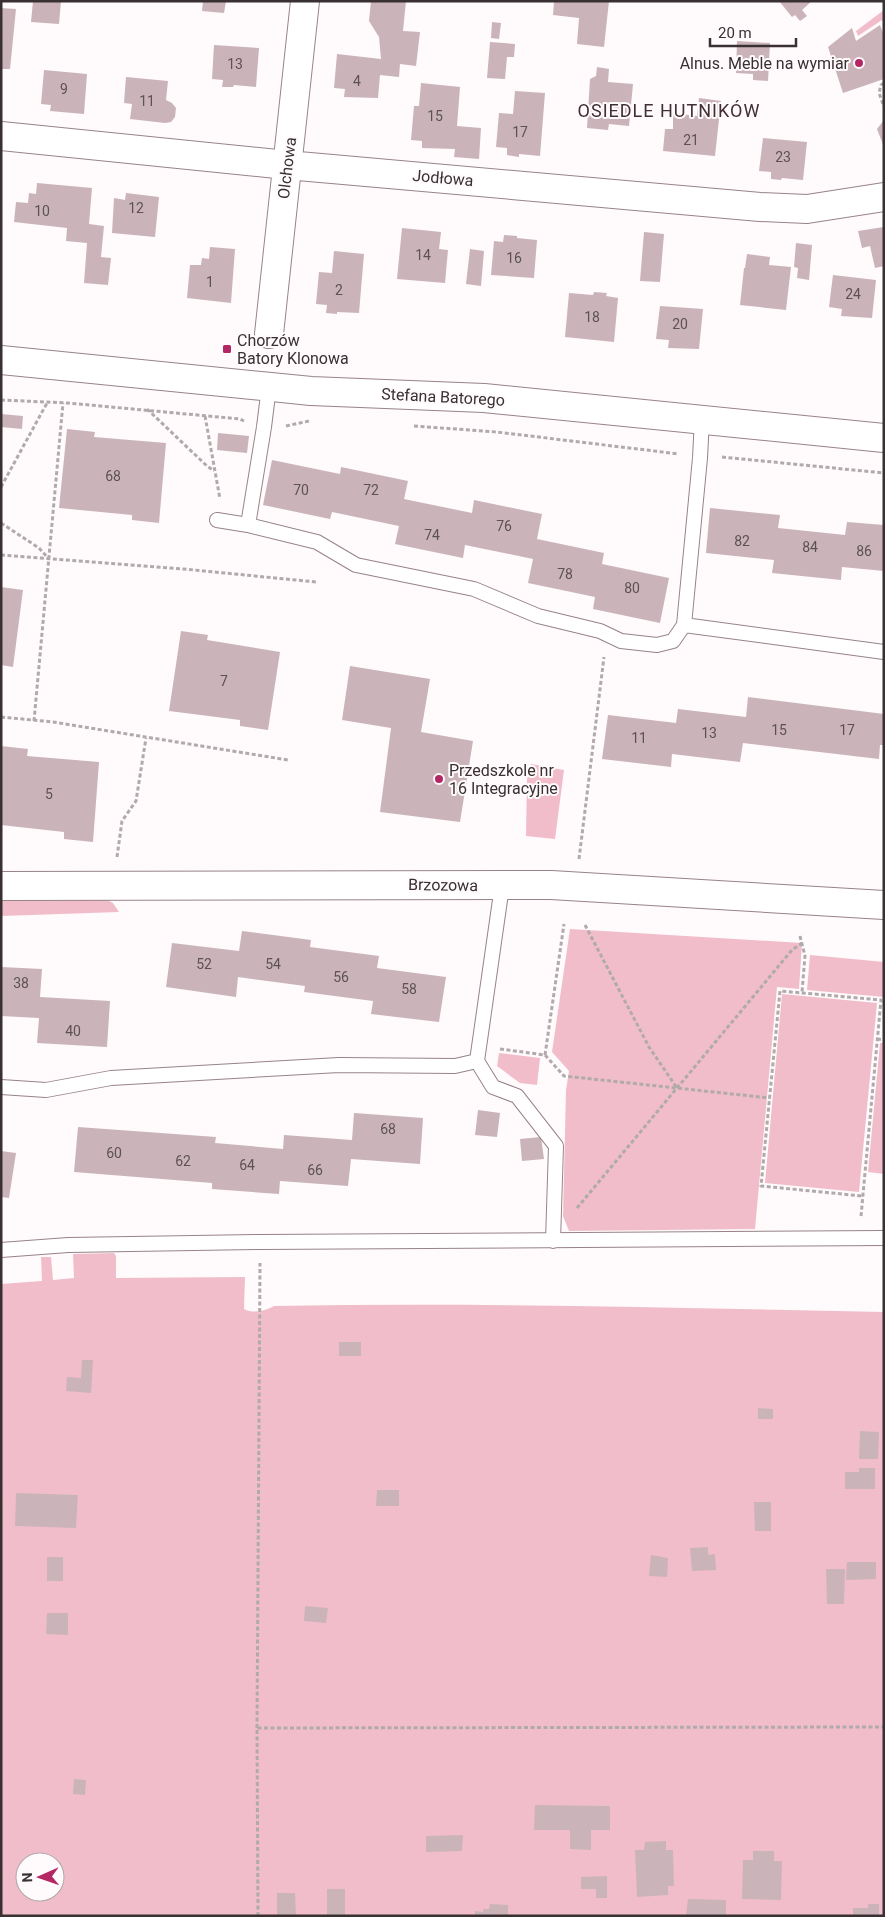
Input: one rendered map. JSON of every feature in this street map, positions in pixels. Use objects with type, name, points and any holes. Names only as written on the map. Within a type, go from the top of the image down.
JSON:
[{"type":"street","name":"Olchowa","points":[[269,334],[305,1]]},
{"type":"street","name":"Jodłowa","points":[[1,136],[287,165],[760,208],[807,209],[884,197]]},
{"type":"street","name":"Stefana Batorego","points":[[1,360],[311,391],[484,398],[702,418],[884,438]]},
{"type":"street","name":"Brzozowa","points":[[1,886],[587,887],[884,905]]},
{"type":"lane","points":[[248,525],[269,387]]},
{"type":"lane","points":[[221,521],[248,525],[317,542],[356,565],[474,588],[538,616],[600,630],[621,641],[657,646],[673,641],[684,625],[702,418]]},
{"type":"lane","points":[[684,625],[884,652]]},
{"type":"lane","points":[[502,886],[477,1061],[492,1086],[517,1096],[556,1146],[553,1241]]},
{"type":"lane","points":[[1,1087],[46,1090],[111,1078],[339,1065],[455,1066],[477,1061]]},
{"type":"lane","points":[[1,1250],[68,1245],[261,1242],[884,1238]]},
{"type":"path","points":[[884,83],[881,85],[879,93],[884,107]]},
{"type":"path","points":[[1,400],[147,409],[240,419],[246,423]]},
{"type":"path","points":[[1,487],[47,403]]},
{"type":"path","points":[[34,721],[63,403]]},
{"type":"path","points":[[147,409],[207,466],[215,471]]},
{"type":"path","points":[[205,416],[215,471],[221,521]]},
{"type":"path","points":[[286,426],[315,420]]},
{"type":"path","points":[[411,426],[496,432],[680,454]]},
{"type":"path","points":[[718,458],[724,456],[884,473]]},
{"type":"path","points":[[1,522],[39,548],[48,559]]},
{"type":"path","points":[[1,555],[184,569],[316,582]]},
{"type":"path","points":[[578,867],[607,634]]},
{"type":"path","points":[[1,717],[53,722],[288,760]]},
{"type":"path","points":[[117,858],[122,821],[136,801],[146,738]]},
{"type":"path","points":[[545,1055],[564,924]]},
{"type":"path","points":[[585,925],[649,1047],[678,1088]]},
{"type":"path","points":[[800,936],[805,956],[802,992]]},
{"type":"path","points":[[553,1225],[565,1222],[792,950],[802,943]]},
{"type":"path","points":[[860,1238],[862,1196],[881,1000],[780,991],[761,1186],[862,1196]]},
{"type":"path","points":[[878,1039],[884,1040]]},
{"type":"path","points":[[479,1046],[545,1055],[564,1076],[770,1098]]},
{"type":"path","points":[[258,1916],[257,1728],[261,1242]]},
{"type":"path","points":[[257,1728],[884,1727]]},
{"type":"shaded area","points":[[884,10],[884,24],[882,20],[858,36],[856,31]]},
{"type":"shaded area","points":[[531,764],[564,770],[555,839],[526,836],[527,779]]},
{"type":"shaded area","points":[[1,899],[105,899],[113,903],[119,912],[1,916]]},
{"type":"shaded area","points":[[570,929],[802,943],[799,989],[777,987],[755,1229],[569,1231],[563,1216],[566,1090],[569,1071],[552,1052]]},
{"type":"shaded area","points":[[810,955],[884,962],[884,997],[807,990]]},
{"type":"shaded area","points":[[782,994],[877,1003],[859,1192],[765,1183]]},
{"type":"shaded area","points":[[880,1043],[884,1043],[884,1174],[868,1172]]},
{"type":"shaded area","points":[[499,1053],[540,1058],[537,1085],[520,1083],[497,1066]]},
{"type":"shaded area","points":[[114,1253],[116,1256],[116,1278],[245,1277],[244,1309],[255,1312],[274,1306],[426,1305],[884,1312],[884,1916],[1,1916],[1,1284],[42,1281],[41,1257],[51,1257],[53,1280],[74,1278],[73,1254]]},
{"type":"building","points":[[33,1],[61,1],[59,24],[31,22]]},
{"type":"building","points":[[203,1],[226,1],[224,13],[202,11]]},
{"type":"building","points":[[371,1],[406,1],[403,31],[420,32],[416,66],[400,64],[399,77],[380,75],[378,98],[344,97],[345,89],[334,88],[337,54],[381,59],[379,37],[369,21]]},
{"type":"building","points":[[554,1],[609,1],[604,47],[577,44],[579,18],[553,15]]},
{"type":"building","points":[[779,1],[812,1],[802,10],[807,16],[800,21],[795,15],[792,17]]},
{"type":"building","points":[[1,8],[16,9],[10,69],[1,69]]},
{"type":"building","points":[[492,22],[501,23],[499,39],[491,38]]},
{"type":"building","name":"Alnus. Meble na wymiar","points":[[880,25],[884,35],[884,79],[843,93],[828,47],[852,28],[856,41]]},
{"type":"building","points":[[737,41],[770,43],[768,81],[753,80],[753,74],[736,73]]},
{"type":"building","points":[[490,42],[515,44],[514,57],[507,57],[505,79],[487,78]]},
{"type":"building","points":[[214,45],[259,48],[256,87],[234,85],[233,87],[222,87],[223,80],[212,79]]},
{"type":"building","points":[[597,67],[609,69],[608,82],[633,84],[629,126],[609,124],[608,130],[587,128],[590,79],[596,76]]},
{"type":"building","points":[[44,70],[87,74],[84,114],[50,111],[51,105],[41,104]]},
{"type":"building","points":[[126,77],[168,81],[166,100],[176,108],[175,117],[171,122],[130,119],[132,104],[124,103]]},
{"type":"building","points":[[421,83],[460,87],[457,126],[481,128],[479,159],[454,157],[455,149],[422,148],[422,141],[411,140],[414,106],[419,106]]},
{"type":"building","points":[[515,91],[545,93],[540,156],[519,154],[519,157],[507,155],[507,148],[496,147],[499,113],[513,114]]},
{"type":"building","points":[[699,98],[721,101],[715,156],[663,151],[665,129],[673,129],[673,113],[697,116]]},
{"type":"building","points":[[884,120],[884,147],[877,129]]},
{"type":"building","points":[[763,138],[807,142],[803,180],[771,179],[771,172],[759,171]]},
{"type":"building","points":[[37,183],[92,188],[89,224],[104,226],[101,257],[111,258],[108,285],[84,283],[87,243],[66,241],[67,228],[14,222],[16,202],[28,203],[29,193],[36,194]]},
{"type":"building","points":[[126,193],[159,197],[155,237],[112,233],[114,198],[125,200]]},
{"type":"building","points":[[884,227],[884,266],[875,268],[870,246],[862,248],[858,231]]},
{"type":"building","points":[[402,228],[441,232],[439,249],[448,250],[445,283],[397,279]]},
{"type":"building","points":[[644,232],[664,234],[660,282],[640,281]]},
{"type":"building","points":[[504,235],[537,240],[534,278],[491,275],[494,241],[503,242]]},
{"type":"building","points":[[796,243],[812,245],[809,280],[797,278],[798,268],[794,267]]},
{"type":"building","points":[[210,247],[235,249],[231,303],[187,298],[190,265],[201,265],[202,258],[209,259]]},
{"type":"building","points":[[470,249],[484,251],[481,286],[466,284]]},
{"type":"building","points":[[334,251],[364,254],[359,313],[326,313],[327,305],[316,304],[319,272],[332,273]]},
{"type":"building","points":[[747,254],[770,257],[769,265],[791,267],[786,310],[740,305]]},
{"type":"building","points":[[833,275],[876,280],[872,318],[841,316],[842,309],[829,307]]},
{"type":"building","points":[[594,292],[607,293],[606,296],[618,298],[614,342],[565,337],[569,293],[593,295]]},
{"type":"building","points":[[660,306],[703,309],[699,349],[668,348],[669,340],[656,339]]},
{"type":"building","points":[[1,414],[23,416],[22,429],[1,427]]},
{"type":"building","points":[[67,429],[95,432],[94,437],[166,443],[159,523],[132,520],[132,515],[59,508]]},
{"type":"building","points":[[218,433],[249,436],[247,453],[217,450]]},
{"type":"building","points":[[272,460],[340,474],[341,467],[408,481],[404,499],[472,513],[474,500],[542,514],[537,539],[604,553],[602,564],[669,578],[660,623],[593,609],[595,597],[528,583],[533,559],[465,545],[463,558],[395,544],[399,526],[332,512],[330,519],[263,505]]},
{"type":"building","points":[[710,508],[780,515],[778,528],[845,535],[847,522],[884,525],[884,571],[842,567],[841,580],[772,573],[774,560],[706,553]]},
{"type":"building","points":[[1,587],[23,590],[13,667],[1,665]]},
{"type":"building","points":[[181,631],[208,635],[207,640],[280,652],[268,730],[240,726],[240,720],[169,711]]},
{"type":"building","points":[[350,666],[430,679],[421,732],[473,741],[460,822],[380,812],[391,728],[342,720]]},
{"type":"building","points":[[748,697],[884,714],[884,745],[880,745],[879,759],[743,743],[740,762],[672,754],[671,767],[602,759],[608,715],[676,723],[678,709],[746,717]]},
{"type":"building","points":[[1,746],[28,749],[27,756],[99,762],[93,842],[64,839],[64,832],[1,825]]},
{"type":"building","points":[[242,931],[311,940],[310,947],[379,956],[377,968],[446,977],[439,1022],[371,1014],[373,1001],[304,992],[305,986],[238,977],[236,997],[166,987],[172,943],[239,951]]},
{"type":"building","points":[[1,967],[42,969],[40,997],[110,1001],[107,1047],[37,1043],[39,1018],[1,1016]]},
{"type":"building","points":[[478,1110],[500,1113],[497,1137],[475,1135]]},
{"type":"building","points":[[354,1113],[423,1118],[420,1164],[351,1159],[348,1186],[280,1181],[279,1194],[212,1189],[212,1183],[74,1172],[78,1127],[216,1137],[215,1143],[283,1149],[284,1135],[352,1140]]},
{"type":"building","points":[[541,1137],[544,1159],[522,1161],[520,1139]]},
{"type":"building","points":[[1,1151],[16,1153],[9,1198],[1,1197]]},
{"type":"building","points":[[339,1342],[361,1342],[361,1356],[339,1356]]},
{"type":"building","points":[[82,1360],[93,1360],[91,1393],[66,1391],[67,1377],[81,1378]]},
{"type":"building","points":[[758,1408],[773,1409],[773,1419],[758,1419]]},
{"type":"building","points":[[860,1431],[879,1432],[878,1459],[859,1459]]},
{"type":"building","points":[[859,1468],[875,1468],[875,1489],[845,1489],[845,1472],[859,1472]]},
{"type":"building","points":[[377,1490],[399,1490],[399,1506],[376,1506]]},
{"type":"building","points":[[16,1493],[78,1495],[76,1528],[15,1526]]},
{"type":"building","points":[[754,1502],[771,1502],[771,1531],[755,1531]]},
{"type":"building","points":[[708,1547],[708,1555],[715,1554],[716,1570],[692,1571],[690,1548]]},
{"type":"building","points":[[651,1555],[668,1558],[667,1577],[649,1576]]},
{"type":"building","points":[[47,1557],[63,1557],[63,1581],[47,1581]]},
{"type":"building","points":[[847,1562],[876,1562],[876,1579],[846,1580]]},
{"type":"building","points":[[826,1569],[845,1569],[844,1604],[827,1604]]},
{"type":"building","points":[[305,1606],[328,1608],[326,1623],[304,1621]]},
{"type":"building","points":[[47,1613],[68,1613],[68,1635],[46,1634]]},
{"type":"building","points":[[74,1779],[86,1780],[85,1795],[73,1794]]},
{"type":"building","points":[[535,1805],[610,1806],[610,1830],[591,1830],[591,1850],[570,1849],[570,1830],[534,1830]]},
{"type":"building","points":[[463,1835],[462,1851],[426,1852],[426,1836]]},
{"type":"building","points":[[666,1841],[666,1850],[673,1850],[674,1886],[668,1886],[668,1895],[637,1897],[635,1850],[644,1850],[645,1842]]},
{"type":"building","points":[[753,1851],[774,1851],[774,1861],[782,1861],[781,1900],[742,1899],[743,1860],[753,1860]]},
{"type":"building","points":[[607,1876],[607,1898],[596,1898],[596,1889],[581,1889],[581,1877]]},
{"type":"building","points":[[327,1889],[345,1889],[345,1916],[327,1916]]},
{"type":"building","points":[[277,1893],[295,1893],[296,1916],[277,1916]]},
{"type":"building","points":[[688,1899],[726,1900],[726,1916],[686,1916]]},
{"type":"building","points":[[490,1904],[508,1905],[508,1916],[475,1916],[475,1911],[483,1912],[483,1909],[489,1909]]},
{"type":"building","points":[[868,1904],[879,1904],[879,1916],[853,1916],[853,1908],[868,1908]]},
{"type":"place","name":"Alnus. Meble na wymiar","points":[[859,63]]},
{"type":"place","name":"Chorzów Batory Klonowa","points":[[227,349]]},
{"type":"place","name":"Przedszkole nr 16 Integracyjne","points":[[439,779]]},
{"type":"district","name":"OSIEDLE HUTNIKÓW","points":[[669,110]]}]
